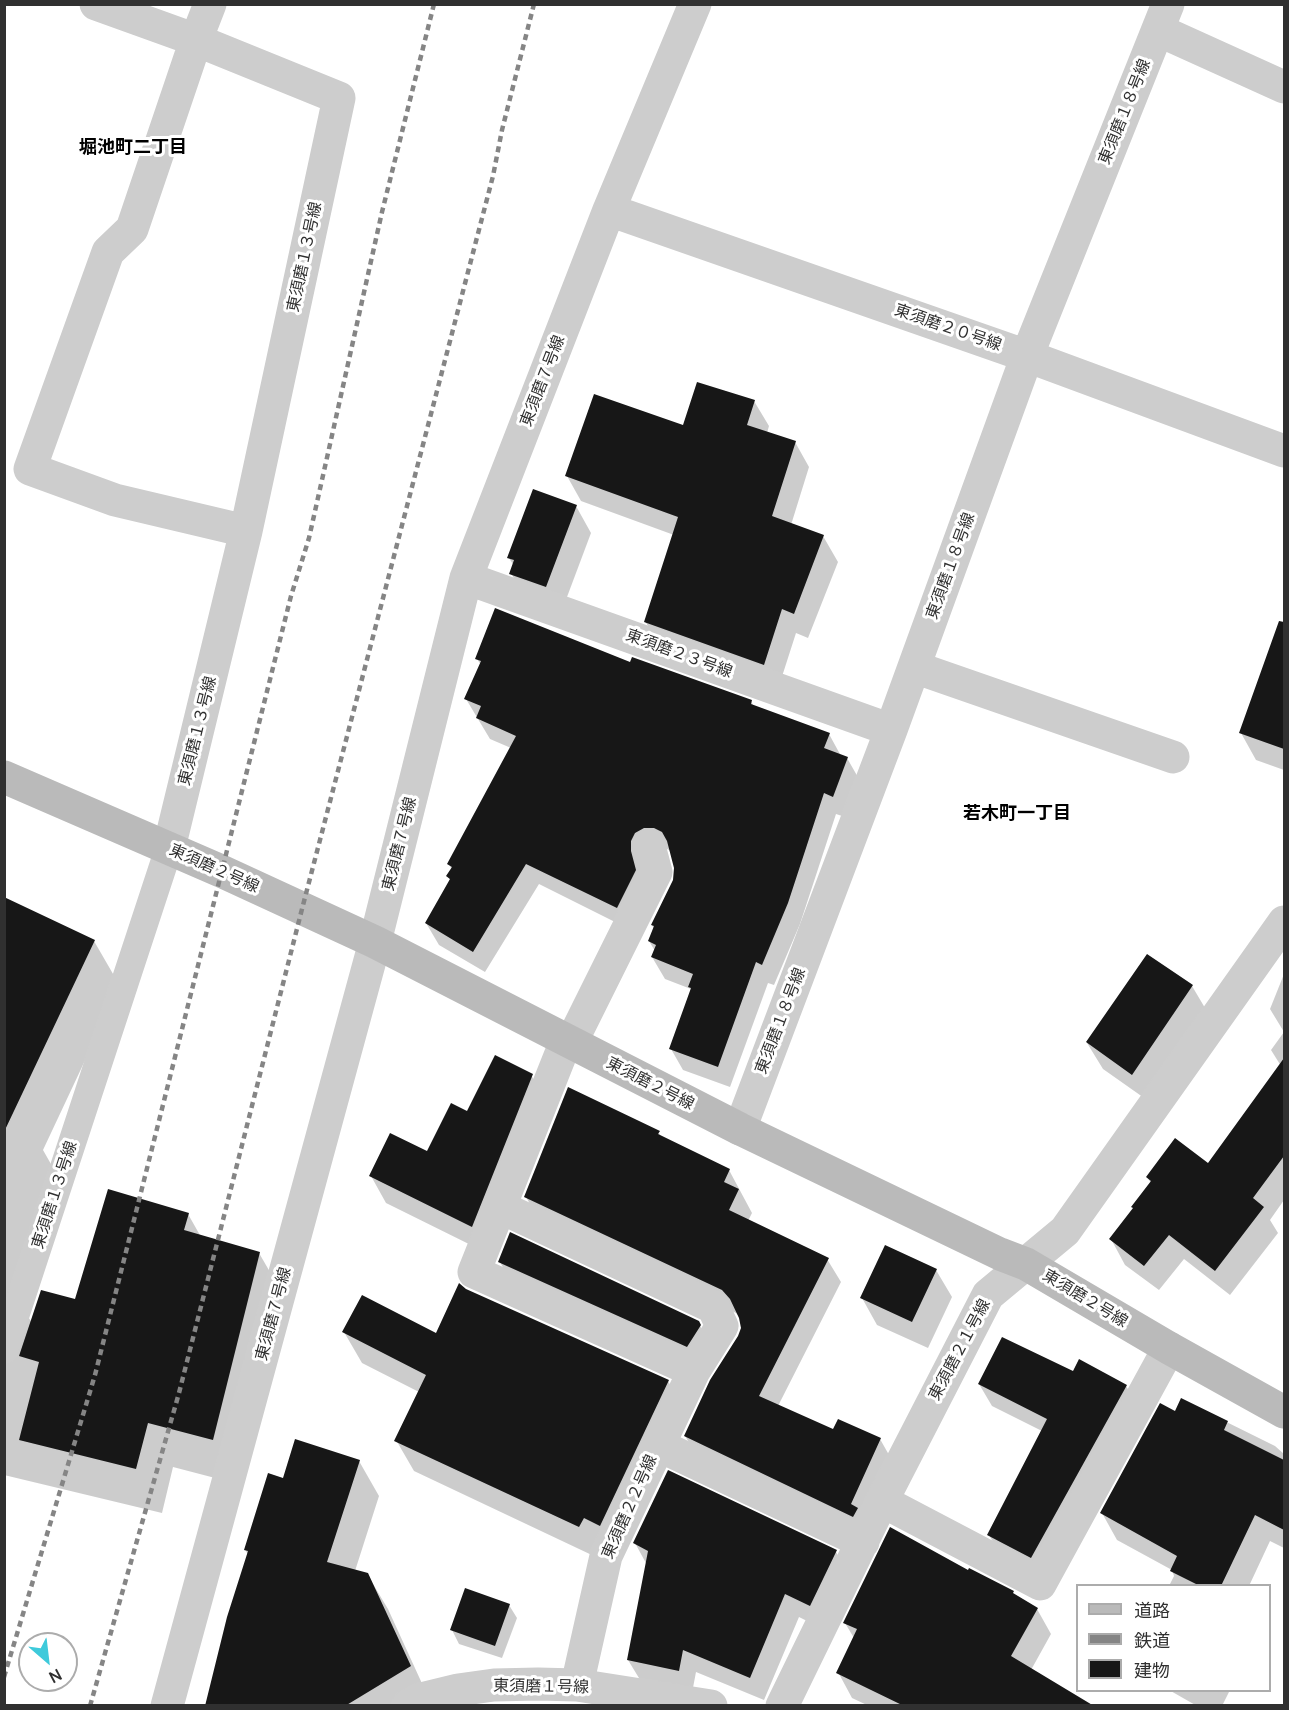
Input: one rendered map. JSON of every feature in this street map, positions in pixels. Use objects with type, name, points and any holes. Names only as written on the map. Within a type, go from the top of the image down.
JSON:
[{"type":"street","points":[[96,4],[196,40]]},
{"type":"street","points":[[210,4],[132,229],[108,252],[30,469],[115,500],[246,531]]},
{"type":"street","name":"東須磨７号線","points":[[167,1706],[375,942],[466,578],[609,210],[695,4]]},
{"type":"street","points":[[1163,17],[1284,87]]},
{"type":"street","name":"東須磨１８号線","points":[[740,1130],[891,730],[1027,356],[1163,17]]},
{"type":"street","name":"東須磨１３号線","points":[[169,848],[246,531],[339,98],[196,40]]},
{"type":"street","name":"東須磨２０号線","points":[[609,210],[1027,356],[1284,451]]},
{"type":"street","name":"東須磨２３号線","points":[[466,578],[891,730]]},
{"type":"street","points":[[914,667],[1173,757]]},
{"type":"street","name":"東須磨２号線","points":[[4,777],[169,848],[375,942],[740,1130],[1000,1254],[1026,1264],[1284,1412]]},
{"type":"street","points":[[649,846],[656,872],[569,1042],[474,1272],[694,1371]]},
{"type":"street","name":"東須磨２１号線","points":[[782,1706],[882,1501],[988,1295],[1065,1231],[1284,922]]},
{"type":"street","points":[[500,1207],[713,1307],[722,1326],[694,1371],[658,1445]]},
{"type":"street","points":[[882,1501],[1040,1584],[1169,1348]]},
{"type":"street","name":"東須磨２２号線","points":[[577,1685],[606,1556],[658,1445],[863,1542]]},
{"type":"street","name":"東須磨１号線","points":[[408,1706],[421,1699],[440,1694],[485,1686],[577,1685],[711,1706]]},
{"type":"lane","name":"東須磨１３号線","points":[[4,1350],[169,848]]},
{"type":"building","points":[[697,382],[755,400],[747,425],[796,441],[772,516],[824,535],[794,614],[782,609],[764,665],[644,622],[678,517],[565,476],[594,394],[683,425]]},
{"type":"building","points":[[533,489],[577,505],[546,587],[509,574],[514,560],[507,558]]},
{"type":"building","points":[[495,608],[630,662],[632,657],[752,700],[751,704],[830,733],[824,748],[848,757],[833,797],[824,793],[788,903],[762,965],[756,962],[718,1067],[669,1049],[691,988],[688,987],[693,974],[651,957],[656,945],[648,941],[654,926],[651,925],[673,880],[674,868],[667,841],[662,832],[654,828],[644,828],[635,833],[631,841],[636,870],[617,908],[526,864],[473,952],[425,923],[450,879],[446,876],[452,867],[447,864],[516,736],[476,718],[481,706],[464,699],[481,661],[475,659]]},
{"type":"building","points":[[1279,621],[1284,622],[1284,749],[1239,733]]},
{"type":"building","points":[[4,897],[95,940],[4,1132]]},
{"type":"building","points":[[1147,954],[1193,985],[1132,1075],[1086,1042]]},
{"type":"building","points":[[495,1055],[533,1074],[472,1227],[369,1176],[390,1133],[427,1151],[451,1103],[467,1111]]},
{"type":"building","points":[[1284,1058],[1284,1156],[1253,1198],[1264,1207],[1215,1271],[1169,1235],[1144,1266],[1109,1239],[1151,1181],[1146,1177],[1175,1138],[1208,1163]]},
{"type":"building","points":[[568,1087],[660,1131],[658,1134],[730,1169],[724,1182],[739,1189],[729,1210],[829,1258],[759,1396],[833,1429],[838,1419],[881,1438],[851,1504],[858,1508],[853,1517],[684,1436],[710,1380],[741,1328],[730,1299],[722,1290],[524,1197]]},
{"type":"building","points":[[108,1189],[189,1213],[184,1230],[260,1252],[213,1440],[148,1423],[136,1469],[19,1440],[39,1362],[19,1356],[41,1290],[75,1299]]},
{"type":"building","points":[[510,1232],[699,1321],[701,1325],[687,1347],[498,1262]]},
{"type":"building","points":[[885,1245],[937,1269],[912,1322],[860,1298]]},
{"type":"building","points":[[459,1283],[466,1289],[669,1380],[600,1526],[584,1518],[579,1527],[394,1441],[426,1375],[342,1332],[362,1295],[436,1333]]},
{"type":"building","points":[[1002,1337],[1073,1371],[1079,1359],[1127,1385],[1031,1558],[987,1535],[1047,1419],[978,1384]]},
{"type":"building","points":[[1181,1398],[1228,1421],[1224,1430],[1284,1460],[1284,1530],[1255,1515],[1222,1584],[1196,1584],[1170,1571],[1177,1556],[1100,1513],[1160,1403],[1175,1411]]},
{"type":"building","points":[[295,1439],[360,1460],[327,1562],[368,1573],[411,1666],[345,1706],[205,1706],[227,1617],[248,1551],[244,1550],[268,1473],[283,1478]]},
{"type":"building","points":[[668,1470],[837,1550],[810,1606],[785,1594],[750,1678],[683,1650],[679,1671],[627,1660],[648,1551],[633,1543]]},
{"type":"building","points":[[890,1527],[968,1570],[969,1568],[1014,1591],[1013,1593],[1038,1608],[1011,1656],[1094,1706],[904,1706],[836,1673],[857,1629],[843,1623]]},
{"type":"building","points":[[465,1588],[510,1604],[495,1646],[450,1630]]},
{"type":"railway","points":[[4,1677],[95,1375],[291,596],[309,538],[382,212],[434,4]]},
{"type":"railway","points":[[90,1706],[179,1393],[302,909],[493,176],[502,130],[534,4]]},
{"type":"district","name":"堀池町二丁目","points":[[133,148]]},
{"type":"district","name":"若木町一丁目","points":[[1017,814]]}]
